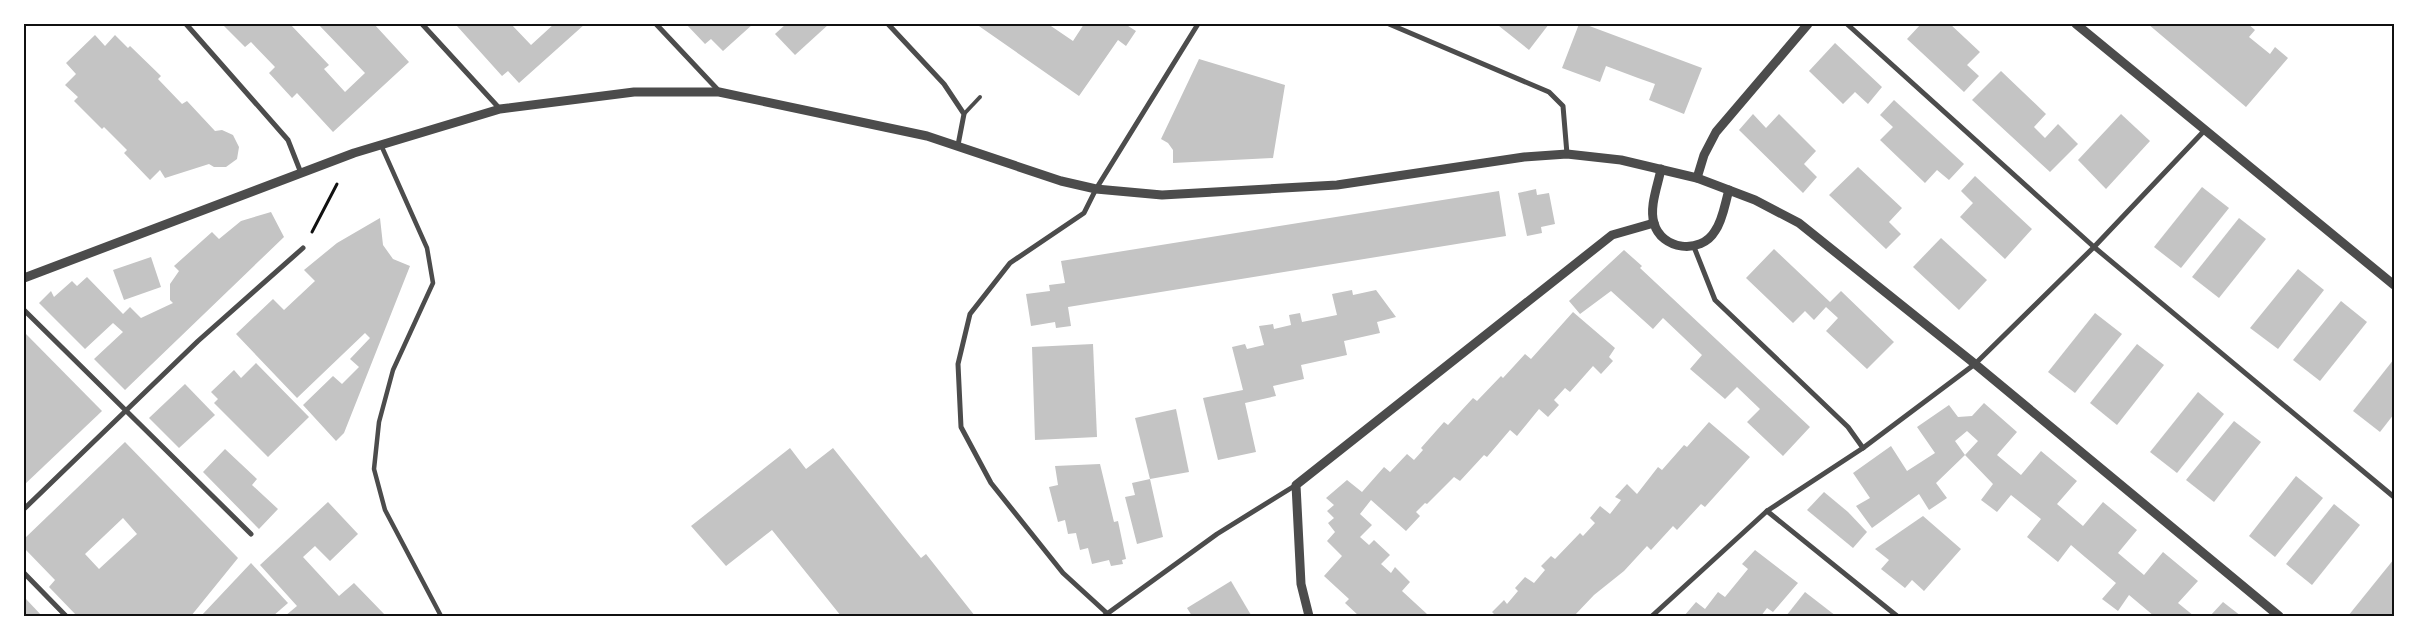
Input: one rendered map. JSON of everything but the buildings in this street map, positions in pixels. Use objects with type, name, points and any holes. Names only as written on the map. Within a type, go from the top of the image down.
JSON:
[{"type":"street","points":[[186,24],[288,140],[301,173]]},
{"type":"street","points":[[422,24],[500,109]]},
{"type":"street","points":[[656,24],[720,92]]},
{"type":"street","points":[[888,24],[944,84],[964,114],[958,145]]},
{"type":"street","points":[[1198,24],[1096,189],[1084,213],[1010,263],[970,314],[958,364],[961,428],[991,483],[1063,573],[1107,616],[1217,534],[1296,485],[1612,234],[1654,223]]},
{"type":"street","points":[[1389,24],[1549,92],[1563,106],[1567,154]]},
{"type":"street","points":[[1697,178],[1704,155],[1716,132],[1808,24]]},
{"type":"street","points":[[1847,24],[2094,247],[2394,497]]},
{"type":"street","points":[[2076,24],[2204,131],[2394,285]]},
{"type":"street","points":[[24,278],[354,153],[500,109],[634,92],[720,92],[927,136],[1061,180],[1096,189],[1162,195],[1337,184],[1524,157],[1567,154],[1621,160],[1697,178],[1755,200],[1799,223],[1976,364],[2279,616]]},
{"type":"street","points":[[1652,616],[1767,511],[1863,448],[1976,364],[2094,247],[2204,131]]},
{"type":"street","points":[[381,145],[427,248],[433,283],[393,370],[379,422],[374,469],[385,510],[441,616]]},
{"type":"street","points":[[1661,169],[1653,209],[1654,223],[1660,235],[1672,244],[1694,247],[1702,244],[1715,232],[1729,190]]},
{"type":"street","points":[[1694,247],[1715,300],[1848,428],[1863,448]]},
{"type":"street","points":[[24,509],[198,341],[303,248]]},
{"type":"street","points":[[24,310],[128,410],[251,534]]},
{"type":"street","points":[[1296,485],[1302,584],[1309,616]]},
{"type":"street","points":[[1767,511],[1897,616]]},
{"type":"street","points":[[24,573],[66,616]]},
{"type":"lane","points":[[964,114],[980,97]]},
{"type":"path","points":[[303,248],[354,153]]}]
